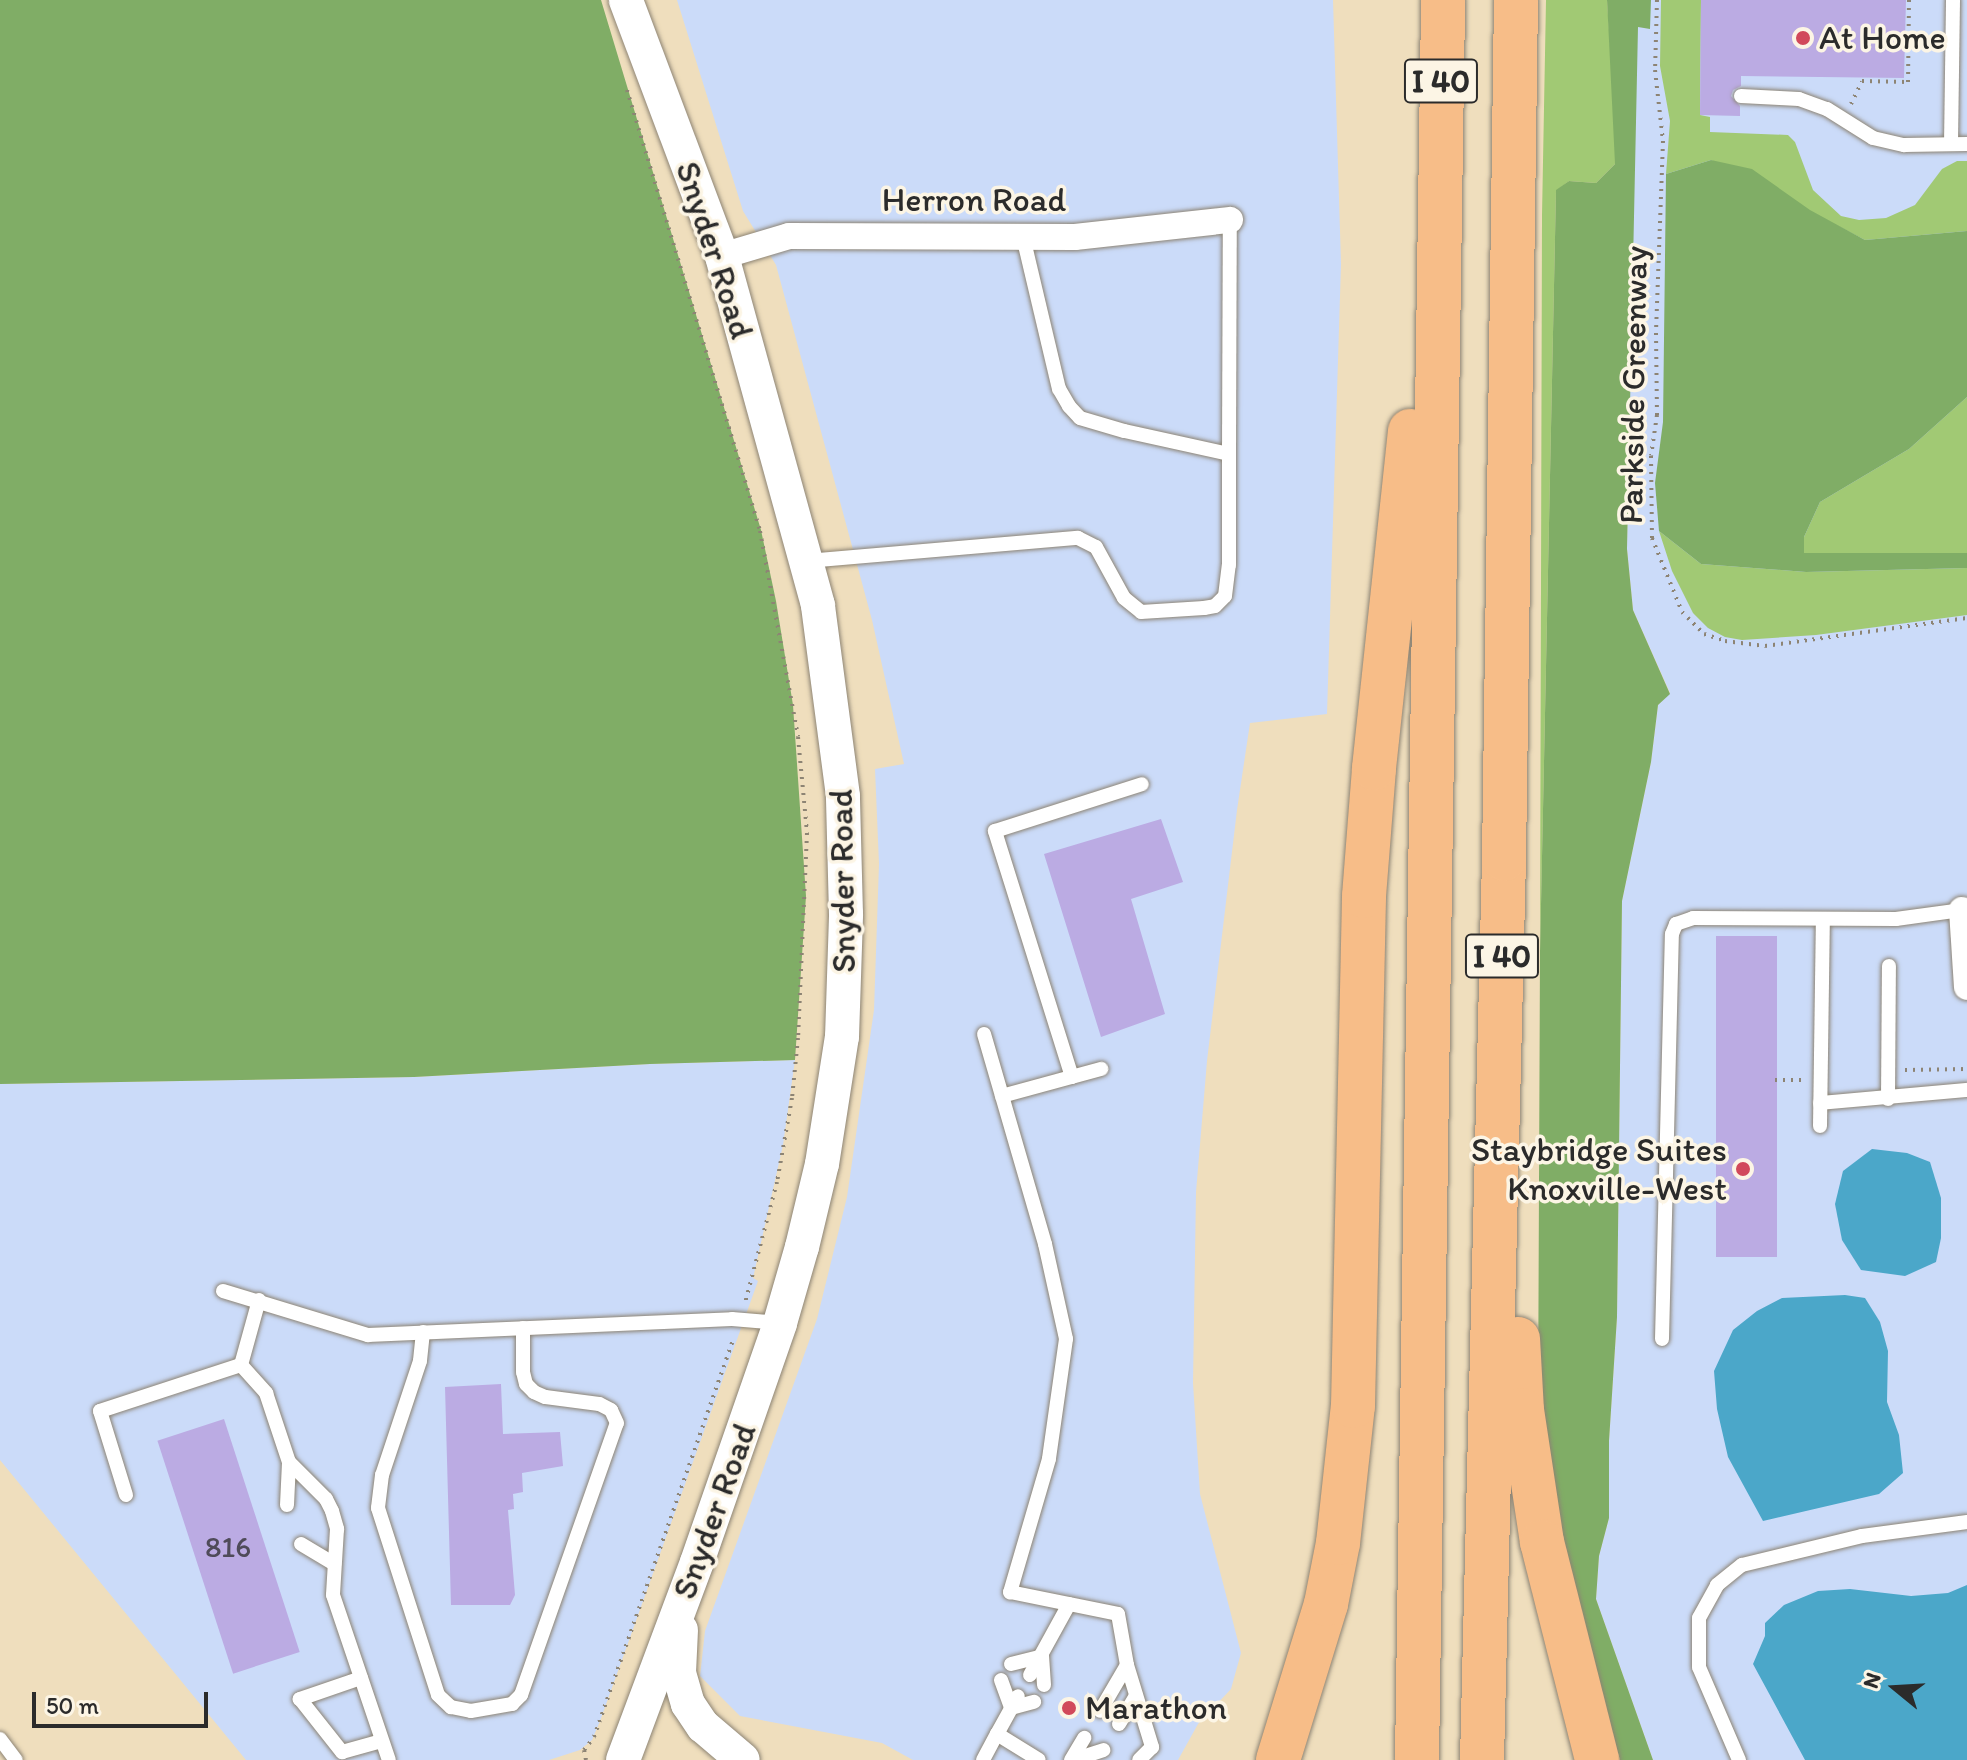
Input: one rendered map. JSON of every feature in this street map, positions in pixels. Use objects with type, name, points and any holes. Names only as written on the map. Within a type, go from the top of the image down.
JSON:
[{"type":"highway","name":"I 40","points":[[1417,1760],[1443,0]]},
{"type":"highway","name":"I 40","points":[[1482,1760],[1500,1004],[1516,0]]},
{"type":"highway","points":[[1278,1760],[1326,1604],[1338,1543],[1353,1406],[1364,896],[1374,768],[1439,162]]},
{"type":"highway","points":[[1500,1004],[1522,1410],[1542,1542],[1597,1760]]},
{"type":"street","name":"Snyder Road","points":[[623,1760],[685,1595],[780,1323],[822,1164],[842,1037],[846,914],[843,796],[825,647],[807,561],[722,256],[626,0]]},
{"type":"street","name":"Herron Road","points":[[722,256],[789,236],[1075,237],[1230,220]]},
{"type":"street","points":[[1962,910],[1967,987]]},
{"type":"street","points":[[685,1595],[678,1657],[685,1696],[703,1726],[743,1760]]},
{"type":"lane","points":[[1951,144],[1953,0]]},
{"type":"lane","points":[[1741,96],[1799,99],[1827,109],[1873,138],[1904,145],[1967,144]]},
{"type":"lane","points":[[807,561],[1078,538],[1096,547],[1124,598],[1141,612],[1215,606],[1225,596],[1228,583],[1230,220]]},
{"type":"lane","points":[[1023,237],[1059,389],[1080,418],[1229,454]]},
{"type":"lane","points":[[1072,1077],[995,831],[1142,784]]},
{"type":"lane","points":[[1662,1339],[1672,934],[1676,924],[1693,918],[1896,919],[1962,910]]},
{"type":"lane","points":[[1820,1126],[1823,919]]},
{"type":"lane","points":[[1888,1099],[1889,966]]},
{"type":"lane","points":[[984,1034],[1045,1244],[1066,1339],[1049,1459],[1010,1592],[1118,1614],[1127,1665],[1152,1747],[1139,1760]]},
{"type":"lane","points":[[1002,1096],[1101,1069]]},
{"type":"lane","points":[[1820,1103],[1967,1090]]},
{"type":"lane","points":[[223,1291],[368,1335],[740,1320],[780,1323]]},
{"type":"lane","points":[[241,1365],[259,1300]]},
{"type":"lane","points":[[423,1332],[420,1361],[382,1475],[378,1508],[438,1695],[451,1707],[471,1711],[512,1704],[521,1695],[617,1423],[611,1410],[599,1404],[545,1397],[526,1384],[523,1328]]},
{"type":"lane","points":[[241,1365],[266,1393],[289,1462],[287,1505]]},
{"type":"lane","points":[[126,1495],[100,1411],[241,1365]]},
{"type":"lane","points":[[289,1462],[326,1499],[332,1511],[337,1529],[333,1595],[361,1678],[385,1750],[342,1752],[300,1699],[361,1678]]},
{"type":"lane","points":[[1739,1760],[1699,1667],[1699,1618],[1717,1585],[1742,1565],[1862,1536],[1967,1522]]},
{"type":"lane","points":[[301,1544],[334,1564]]},
{"type":"lane","points":[[1030,1675],[1069,1604]]},
{"type":"lane","points":[[1011,1664],[1042,1656]]},
{"type":"lane","points":[[1042,1656],[1044,1685]]},
{"type":"lane","points":[[1100,1711],[1127,1665]]},
{"type":"lane","points":[[1001,1680],[1015,1702]]},
{"type":"lane","points":[[1119,1724],[1136,1696]]},
{"type":"lane","points":[[1015,1702],[1034,1702]]},
{"type":"lane","points":[[983,1760],[1015,1702]]},
{"type":"lane","points":[[997,1734],[1039,1760]]},
{"type":"lane","points":[[1072,1760],[1084,1738]]},
{"type":"lane","points":[[0,1739],[16,1760]]},
{"type":"lane","points":[[1072,1760],[1103,1750]]},
{"type":"path","name":"Parkside Greenway","points":[[1657,0],[1655,70],[1663,141],[1656,333],[1657,415],[1651,456],[1652,538],[1682,612],[1704,634],[1725,641],[1765,646],[1967,618]]},
{"type":"path","points":[[1843,121],[1862,81],[1908,82],[1909,0]]},
{"type":"path","points":[[586,1760],[584,1750],[594,1737],[740,1320],[777,1182],[792,1098],[807,833],[798,737],[760,531],[622,76]]},
{"type":"shaded area","points":[[677,0],[1333,0],[1341,264],[1327,714],[1250,723],[1237,810],[1207,1061],[1196,1192],[1193,1383],[1200,1494],[1241,1653],[1231,1689],[1198,1724],[1178,1760],[913,1760],[882,1743],[740,1716],[700,1676],[705,1631],[817,1319],[847,1197],[874,1010],[879,864],[875,769],[904,764],[872,620],[776,265],[743,211]]},
{"type":"shaded area","points":[[1635,0],[1967,0],[1967,1760],[1653,1760],[1596,1599],[1599,1556],[1609,1518],[1609,1441],[1617,1317],[1622,901],[1651,762],[1658,705],[1670,693],[1633,610],[1627,549]]},
{"type":"shaded area","points":[[795,1060],[783,1145],[753,1278],[758,1281],[600,1721],[592,1740],[580,1750],[549,1760],[246,1760],[0,1460],[0,1084],[414,1077],[650,1064]]},
{"type":"green space","points":[[0,0],[601,0],[761,530],[776,601],[793,705],[806,896],[795,1060],[650,1064],[414,1077],[0,1084]]},
{"type":"green space","points":[[1546,0],[1607,0],[1616,137],[1615,164],[1596,183],[1569,181],[1556,191],[1540,952],[1542,215]]},
{"type":"green space","points":[[1607,0],[1651,0],[1650,29],[1638,27],[1627,549],[1633,610],[1670,694],[1658,705],[1651,762],[1622,901],[1617,1317],[1609,1441],[1609,1518],[1599,1556],[1596,1599],[1653,1760],[1620,1760],[1567,1579],[1538,1417],[1540,952],[1556,190],[1569,181],[1596,183],[1615,164]]},
{"type":"green space","points":[[1661,0],[1701,0],[1700,115],[1710,117],[1710,132],[1788,135],[1795,142],[1813,190],[1841,216],[1859,220],[1886,218],[1915,205],[1942,169],[1957,161],[1967,161],[1967,231],[1865,240],[1711,160],[1666,174],[1670,121],[1660,66]]},
{"type":"green space","points":[[1711,160],[1752,169],[1810,210],[1865,240],[1967,231],[1967,397],[1909,449],[1820,502],[1804,537],[1804,553],[1967,553],[1967,568],[1806,572],[1701,564],[1659,531],[1655,483],[1663,422],[1666,174]]},
{"type":"green space","points":[[1967,397],[1967,553],[1804,553],[1804,537],[1820,502],[1909,449]]},
{"type":"green space","points":[[1659,531],[1701,564],[1806,572],[1967,568],[1967,615],[1816,635],[1742,640],[1725,637],[1708,628],[1693,613],[1672,571]]},
{"type":"water","points":[[1872,1149],[1907,1153],[1930,1162],[1941,1198],[1941,1238],[1936,1262],[1905,1276],[1861,1270],[1842,1240],[1835,1204],[1843,1171]]},
{"type":"water","points":[[1845,1295],[1865,1298],[1880,1322],[1888,1351],[1887,1402],[1899,1435],[1903,1473],[1879,1494],[1763,1521],[1728,1457],[1717,1409],[1714,1371],[1733,1330],[1757,1311],[1782,1298]]},
{"type":"water","points":[[1967,1585],[1967,1760],[1805,1760],[1753,1664],[1765,1636],[1765,1623],[1784,1605],[1818,1591],[1850,1589],[1911,1596],[1948,1593]]},
{"type":"building","name":"At Home","points":[[1701,0],[1906,0],[1904,78],[1741,76],[1741,86],[1733,90],[1731,96],[1740,106],[1740,116],[1700,115]]},
{"type":"building","points":[[1161,819],[1183,882],[1131,899],[1165,1014],[1101,1037],[1044,854]]},
{"type":"building","name":"Staybridge Suites Knoxville-West","points":[[1716,936],[1777,936],[1777,1257],[1716,1257]]},
{"type":"building","points":[[501,1384],[503,1434],[560,1432],[563,1466],[522,1473],[523,1492],[513,1494],[514,1509],[508,1510],[515,1595],[510,1605],[451,1605],[445,1387]]},
{"type":"building","points":[[224,1419],[300,1652],[233,1674],[157,1441]]},
{"type":"place","name":"At Home","points":[[1803,38]]},
{"type":"place","name":"Staybridge Suites Knoxville-West","points":[[1743,1169]]},
{"type":"place","name":"Marathon","points":[[1069,1708]]}]
